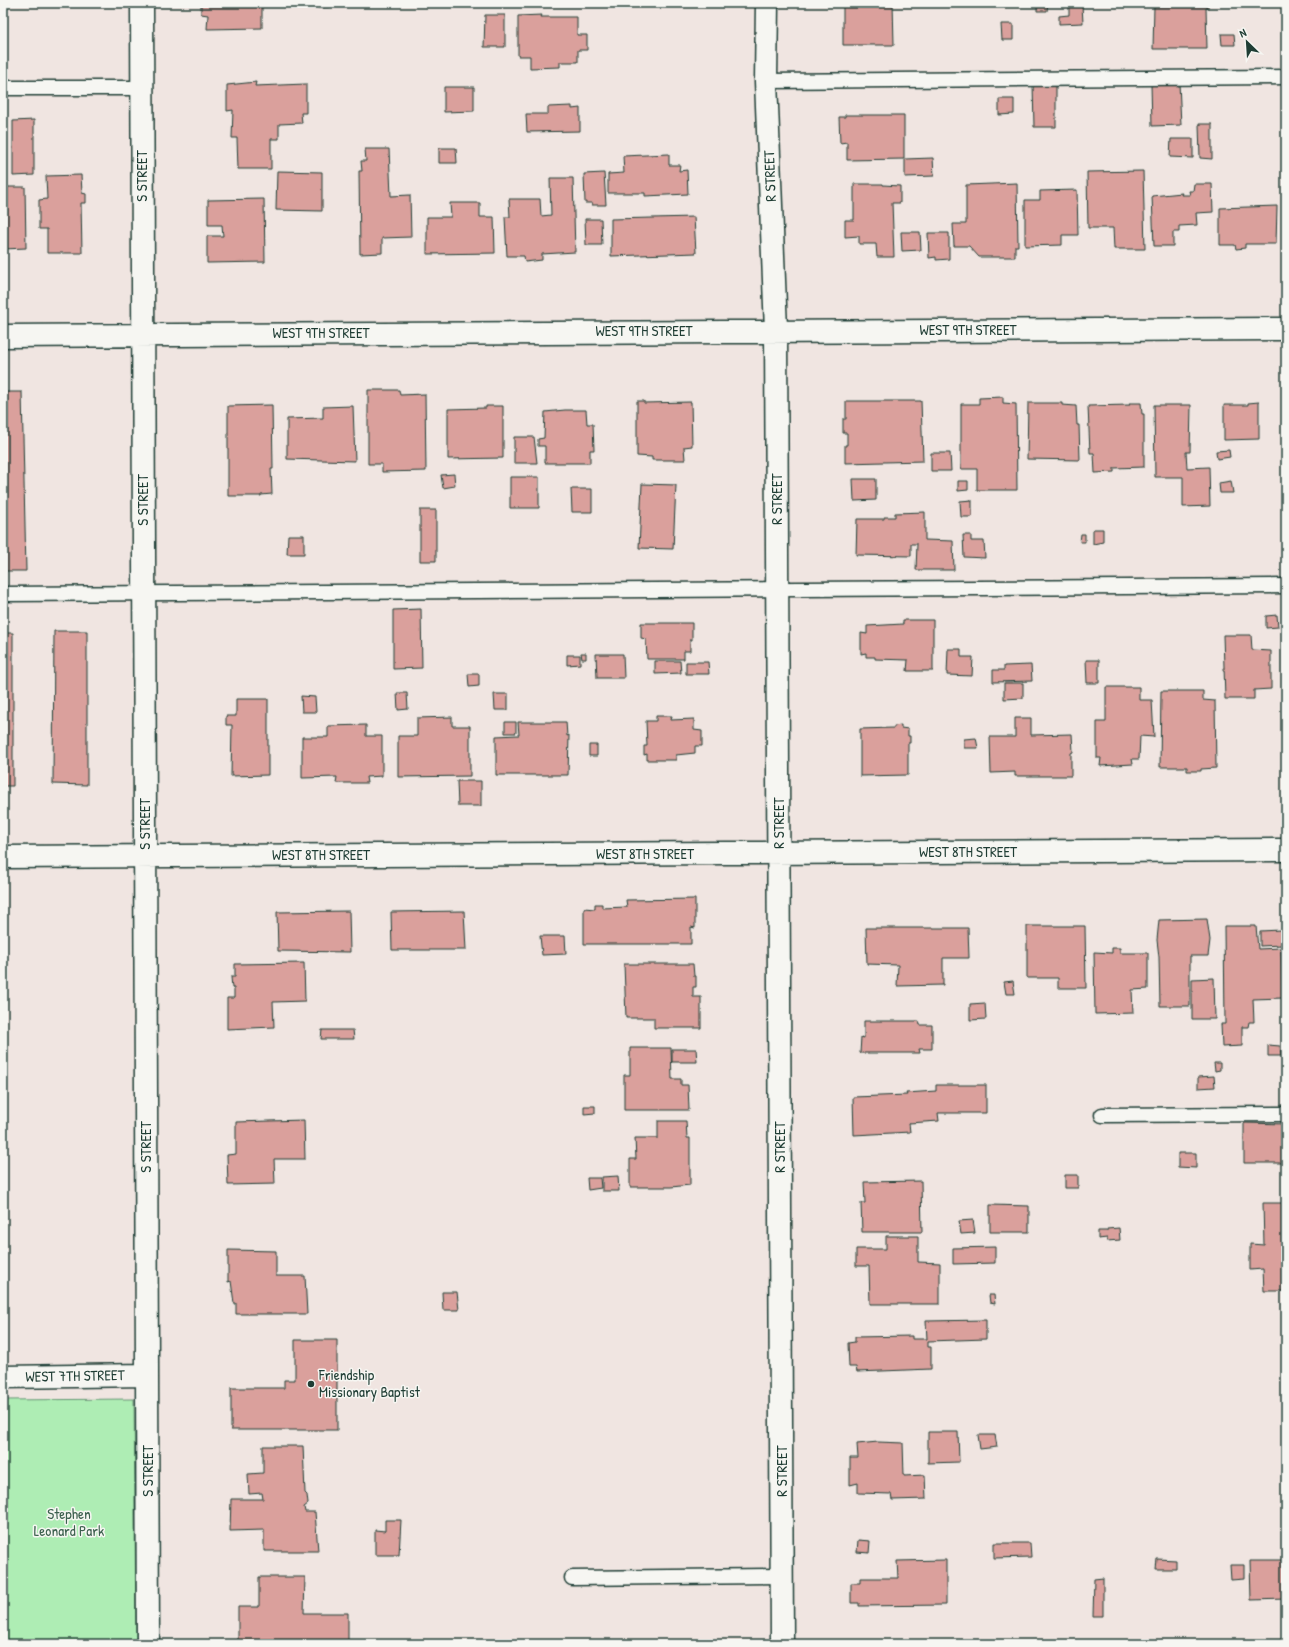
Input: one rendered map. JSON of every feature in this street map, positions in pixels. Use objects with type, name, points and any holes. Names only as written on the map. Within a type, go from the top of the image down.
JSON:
[{"type":"street","name":"S STREET","points":[[142,3],[148,1644]]},
{"type":"street","name":"R STREET","points":[[767,3],[766,81],[776,330],[782,1644]]},
{"type":"street","name":"WEST 9TH STREET","points":[[3,336],[776,330],[1286,329]]},
{"type":"street","name":"WEST 8TH STREET","points":[[3,857],[1286,850]]},
{"type":"street","name":"WEST 7TH STREET","points":[[3,1377],[147,1375]]},
{"type":"lane","points":[[766,81],[1286,77]]},
{"type":"lane","points":[[3,88],[142,88]]},
{"type":"lane","points":[[3,594],[1286,586]]},
{"type":"lane","points":[[1102,1115],[1286,1114]]},
{"type":"lane","points":[[572,1578],[782,1576]]},
{"type":"green space","name":"Stephen Leonard Park","points":[[134,1399],[136,1644],[3,1644],[3,1400]]},
{"type":"building","points":[[201,3],[262,3],[262,28],[207,29],[208,15],[201,14]]},
{"type":"building","points":[[318,3],[329,3],[329,7],[318,8]]},
{"type":"building","points":[[843,3],[893,3],[894,45],[843,45]]},
{"type":"building","points":[[1037,3],[1048,3],[1047,11],[1037,11]]},
{"type":"building","points":[[1189,3],[1208,3],[1208,8],[1206,8],[1207,49],[1153,49],[1154,6],[1189,6]]},
{"type":"building","points":[[1069,5],[1082,5],[1083,23],[1059,24],[1059,16],[1069,15]]},
{"type":"building","points":[[485,15],[505,15],[505,47],[484,47]]},
{"type":"building","points":[[542,15],[541,17],[577,17],[577,35],[587,35],[587,50],[578,50],[578,62],[560,62],[560,67],[530,68],[530,56],[518,56],[518,16]]},
{"type":"building","points":[[1001,24],[1013,24],[1013,40],[1002,40]]},
{"type":"building","points":[[1221,34],[1234,34],[1235,45],[1222,45]]},
{"type":"building","points":[[256,82],[255,86],[306,84],[306,113],[301,113],[302,123],[279,124],[279,139],[271,139],[271,169],[238,169],[237,138],[232,138],[233,110],[227,111],[227,85]]},
{"type":"building","points":[[1179,83],[1181,125],[1152,126],[1151,84]]},
{"type":"building","points":[[1033,84],[1056,84],[1056,127],[1034,127]]},
{"type":"building","points":[[444,87],[474,87],[474,111],[444,112]]},
{"type":"building","points":[[999,99],[1014,99],[1014,114],[999,115]]},
{"type":"building","points":[[572,106],[572,109],[580,108],[580,131],[527,132],[526,114],[548,114],[548,107]]},
{"type":"building","points":[[845,115],[904,115],[904,159],[847,160],[847,142],[840,143],[839,117],[845,117]]},
{"type":"building","points":[[34,120],[34,175],[13,176],[13,121]]},
{"type":"building","points":[[1199,124],[1212,124],[1212,159],[1200,158]]},
{"type":"building","points":[[1171,139],[1193,139],[1193,158],[1170,157]]},
{"type":"building","points":[[439,148],[456,148],[457,163],[439,163]]},
{"type":"building","points":[[365,149],[389,149],[391,196],[410,195],[411,237],[382,238],[382,253],[360,254],[359,171],[362,171],[361,161],[366,161]]},
{"type":"building","points":[[669,154],[669,165],[680,165],[679,171],[687,170],[688,194],[645,196],[645,193],[608,193],[608,174],[624,173],[623,156]]},
{"type":"building","points":[[933,158],[934,176],[905,177],[905,159]]},
{"type":"building","points":[[277,171],[322,172],[322,211],[276,210]]},
{"type":"building","points":[[1143,171],[1145,249],[1114,249],[1113,228],[1088,228],[1087,172]]},
{"type":"building","points":[[604,173],[606,205],[592,205],[592,203],[585,203],[584,174]]},
{"type":"building","points":[[81,175],[82,193],[86,194],[86,203],[81,203],[82,253],[47,253],[47,229],[39,229],[39,200],[47,199],[46,176]]},
{"type":"building","points":[[550,178],[573,178],[575,252],[542,254],[542,260],[525,262],[524,256],[507,256],[505,217],[510,217],[509,199],[540,199],[541,216],[551,215]]},
{"type":"building","points":[[1284,179],[1286,179],[1286,198],[1284,198]]},
{"type":"building","points":[[1017,183],[1018,246],[1015,246],[1015,257],[979,257],[969,246],[954,246],[953,224],[966,224],[966,185]]},
{"type":"building","points":[[854,184],[883,184],[900,186],[900,203],[892,203],[894,257],[877,257],[876,244],[859,244],[859,236],[845,237],[845,220],[854,220]]},
{"type":"building","points":[[1194,184],[1212,184],[1213,212],[1196,213],[1197,225],[1179,226],[1179,232],[1173,232],[1173,246],[1154,246],[1152,196],[1182,193],[1181,195],[1190,195],[1189,191],[1193,191]]},
{"type":"building","points":[[3,187],[25,187],[26,248],[3,249]]},
{"type":"building","points":[[1077,190],[1078,235],[1062,235],[1062,245],[1025,246],[1025,200],[1040,200],[1040,191]]},
{"type":"building","points":[[264,199],[265,262],[207,263],[207,236],[223,236],[222,225],[208,225],[208,200]]},
{"type":"building","points":[[450,203],[480,203],[480,217],[494,217],[495,253],[427,254],[427,217],[451,217]]},
{"type":"building","points":[[1277,206],[1276,244],[1245,244],[1245,248],[1236,249],[1235,245],[1220,245],[1220,208]]},
{"type":"building","points":[[694,217],[696,253],[611,256],[611,219]]},
{"type":"building","points":[[585,219],[601,219],[602,245],[586,245]]},
{"type":"building","points":[[901,232],[920,232],[921,250],[902,251]]},
{"type":"building","points":[[928,233],[949,233],[949,259],[936,260],[936,257],[929,258]]},
{"type":"building","points":[[368,390],[399,390],[400,395],[425,394],[426,471],[382,472],[382,464],[368,464]]},
{"type":"building","points":[[3,392],[22,392],[26,571],[3,571]]},
{"type":"building","points":[[1003,397],[1003,403],[1016,404],[1017,490],[977,490],[977,469],[961,469],[961,404],[979,404],[979,398]]},
{"type":"building","points":[[637,401],[644,401],[644,403],[691,402],[692,446],[684,447],[685,460],[652,460],[652,457],[637,456]]},
{"type":"building","points":[[846,401],[921,401],[923,461],[845,463],[847,433],[843,433],[843,419],[846,419]]},
{"type":"building","points":[[1259,402],[1259,439],[1224,440],[1224,405],[1248,405],[1248,403]]},
{"type":"building","points":[[1028,403],[1062,403],[1062,405],[1076,406],[1077,425],[1079,425],[1080,460],[1027,459]]},
{"type":"building","points":[[1129,403],[1141,403],[1142,414],[1144,414],[1144,467],[1114,468],[1114,472],[1095,473],[1094,453],[1090,453],[1088,406],[1130,405]]},
{"type":"building","points":[[272,405],[272,494],[261,496],[228,496],[228,406]]},
{"type":"building","points":[[1154,405],[1191,405],[1190,452],[1186,452],[1187,468],[1209,467],[1210,506],[1183,507],[1183,477],[1155,477]]},
{"type":"building","points":[[353,406],[355,461],[287,459],[287,419],[323,418],[323,407]]},
{"type":"building","points":[[486,406],[503,406],[503,458],[448,459],[448,409],[486,408]]},
{"type":"building","points":[[586,410],[587,424],[593,424],[594,450],[590,450],[590,463],[545,463],[545,446],[538,446],[538,439],[544,438],[545,412]]},
{"type":"building","points":[[514,437],[534,437],[537,463],[514,463]]},
{"type":"building","points":[[1229,450],[1230,457],[1217,459],[1216,451]]},
{"type":"building","points":[[931,453],[950,453],[951,471],[931,471]]},
{"type":"building","points":[[454,474],[455,486],[443,488],[441,475]]},
{"type":"building","points":[[510,477],[539,477],[539,508],[510,508]]},
{"type":"building","points":[[853,479],[876,479],[876,500],[854,501]]},
{"type":"building","points":[[958,481],[968,481],[968,490],[958,491]]},
{"type":"building","points":[[1231,481],[1233,493],[1220,493],[1219,483]]},
{"type":"building","points":[[642,484],[676,485],[673,549],[639,548]]},
{"type":"building","points":[[571,489],[592,489],[592,512],[572,512]]},
{"type":"building","points":[[972,500],[972,517],[961,517],[960,501]]},
{"type":"building","points":[[420,510],[436,510],[436,561],[420,561]]},
{"type":"building","points":[[925,512],[925,540],[953,541],[954,570],[916,570],[917,544],[911,544],[911,556],[856,555],[857,519],[884,519],[884,517],[895,517],[895,513]]},
{"type":"building","points":[[1093,529],[1103,529],[1103,542],[1093,544]]},
{"type":"building","points":[[1081,534],[1085,534],[1085,542],[1080,542]]},
{"type":"building","points":[[288,535],[304,535],[304,554],[287,554]]},
{"type":"building","points":[[963,535],[971,535],[971,541],[984,541],[985,558],[964,557]]},
{"type":"building","points":[[421,609],[422,668],[393,669],[393,610]]},
{"type":"building","points":[[1277,615],[1278,627],[1266,628],[1266,616]]},
{"type":"building","points":[[903,620],[933,620],[933,671],[907,671],[908,660],[875,659],[875,657],[866,657],[866,653],[861,654],[861,633],[867,634],[867,626],[903,624]]},
{"type":"building","points":[[641,623],[692,623],[692,640],[690,640],[690,651],[684,651],[684,659],[647,659],[646,639],[641,638]]},
{"type":"building","points":[[54,631],[87,631],[87,785],[53,784]]},
{"type":"building","points":[[3,633],[13,633],[13,786],[3,786]]},
{"type":"building","points":[[1223,635],[1251,635],[1252,650],[1271,651],[1271,689],[1254,690],[1254,699],[1225,699]]},
{"type":"building","points":[[948,649],[961,649],[961,657],[973,657],[972,676],[947,675]]},
{"type":"building","points":[[581,653],[586,653],[586,659],[582,659]]},
{"type":"building","points":[[596,654],[623,654],[624,678],[597,678]]},
{"type":"building","points":[[567,655],[580,655],[580,664],[567,665]]},
{"type":"building","points":[[1086,660],[1099,660],[1099,683],[1087,683]]},
{"type":"building","points":[[655,661],[680,661],[681,673],[655,674]]},
{"type":"building","points":[[686,662],[708,662],[709,674],[686,674]]},
{"type":"building","points":[[1031,665],[1032,681],[993,682],[993,670],[1004,670],[1004,666]]},
{"type":"building","points":[[468,674],[479,674],[479,686],[469,687]]},
{"type":"building","points":[[1004,683],[1023,683],[1023,698],[1004,699]]},
{"type":"building","points":[[1106,687],[1139,687],[1139,700],[1152,700],[1154,737],[1140,736],[1139,759],[1132,759],[1133,764],[1100,766],[1101,758],[1097,758],[1097,722],[1106,722]]},
{"type":"building","points":[[1161,691],[1203,691],[1203,700],[1215,701],[1216,768],[1201,769],[1201,771],[1187,771],[1187,767],[1160,767]]},
{"type":"building","points":[[397,693],[407,693],[408,709],[398,710]]},
{"type":"building","points":[[494,694],[508,694],[508,710],[495,710]]},
{"type":"building","points":[[301,696],[315,697],[316,712],[302,712]]},
{"type":"building","points":[[236,699],[268,699],[268,775],[231,776],[232,725],[226,725],[226,716],[236,716]]},
{"type":"building","points":[[656,716],[672,716],[671,720],[694,719],[694,730],[702,731],[702,746],[695,746],[695,753],[676,755],[676,760],[647,760],[647,754],[644,755],[644,746],[647,746],[646,721],[656,721]]},
{"type":"building","points":[[452,717],[452,726],[470,726],[470,776],[398,777],[398,736],[417,736],[417,718]]},
{"type":"building","points":[[1015,718],[1031,718],[1031,735],[1072,734],[1073,752],[1071,753],[1071,776],[1015,776],[1015,772],[991,773],[990,737],[1015,737]]},
{"type":"building","points":[[505,722],[516,722],[516,733],[505,733]]},
{"type":"building","points":[[518,722],[566,722],[567,736],[569,735],[568,775],[496,775],[496,736],[519,735]]},
{"type":"building","points":[[366,725],[366,736],[382,736],[382,776],[366,777],[367,783],[336,783],[337,777],[302,778],[302,737],[328,737],[328,726]]},
{"type":"building","points":[[901,725],[901,728],[908,729],[908,736],[910,736],[910,743],[908,743],[908,775],[860,776],[860,729],[894,728],[894,726]]},
{"type":"building","points":[[976,738],[978,748],[964,748],[964,739]]},
{"type":"building","points":[[589,745],[597,745],[597,756],[589,756]]},
{"type":"building","points":[[457,781],[481,781],[481,806],[458,806]]},
{"type":"building","points":[[695,899],[695,928],[691,927],[691,944],[584,944],[584,908],[595,909],[595,904],[602,904],[602,908],[627,907],[626,900]]},
{"type":"building","points":[[349,911],[350,952],[278,951],[277,912]]},
{"type":"building","points":[[464,911],[466,950],[392,950],[391,912]]},
{"type":"building","points":[[1207,919],[1210,940],[1208,956],[1190,956],[1190,1006],[1160,1006],[1159,957],[1157,940],[1159,920]]},
{"type":"building","points":[[1027,926],[1085,926],[1086,988],[1058,988],[1058,978],[1027,978]]},
{"type":"building","points":[[1224,926],[1256,926],[1258,949],[1281,948],[1283,998],[1253,999],[1254,1022],[1249,1022],[1248,1027],[1242,1027],[1242,1046],[1222,1047],[1221,1024],[1225,1024]]},
{"type":"building","points":[[866,928],[968,928],[969,958],[943,958],[943,985],[897,986],[898,965],[867,964]]},
{"type":"building","points":[[1281,930],[1282,945],[1260,946],[1260,931]]},
{"type":"building","points":[[540,936],[565,936],[566,954],[542,955]]},
{"type":"building","points":[[1112,948],[1120,948],[1120,953],[1148,953],[1148,989],[1132,990],[1133,1013],[1095,1014],[1094,952],[1112,953]]},
{"type":"building","points":[[304,963],[305,1001],[273,1002],[274,1027],[227,1029],[227,998],[234,998],[234,988],[232,988],[231,977],[235,977],[235,964]]},
{"type":"building","points":[[624,964],[693,964],[694,976],[696,976],[696,987],[693,987],[693,997],[701,997],[701,1028],[654,1028],[654,1018],[626,1018]]},
{"type":"building","points":[[1214,978],[1215,1019],[1192,1019],[1192,979]]},
{"type":"building","points":[[1013,981],[1015,994],[1006,994],[1004,982]]},
{"type":"building","points":[[985,1003],[986,1019],[970,1020],[970,1004]]},
{"type":"building","points":[[864,1021],[919,1021],[920,1025],[932,1025],[932,1049],[919,1049],[920,1053],[860,1053],[861,1037],[864,1038]]},
{"type":"building","points":[[322,1030],[353,1030],[354,1039],[321,1039]]},
{"type":"building","points":[[1268,1045],[1280,1046],[1281,1056],[1268,1056]]},
{"type":"building","points":[[630,1048],[671,1048],[672,1079],[681,1079],[681,1085],[688,1085],[689,1110],[624,1110],[624,1075],[630,1075]]},
{"type":"building","points":[[672,1049],[696,1049],[697,1062],[672,1062]]},
{"type":"building","points":[[1214,1063],[1220,1063],[1220,1070],[1215,1071]]},
{"type":"building","points":[[1214,1076],[1215,1087],[1198,1088],[1198,1077]]},
{"type":"building","points":[[936,1085],[986,1085],[986,1113],[938,1113],[939,1121],[909,1123],[910,1132],[854,1135],[853,1097],[907,1095],[906,1093],[936,1091]]},
{"type":"building","points":[[584,1106],[595,1106],[595,1113],[584,1114]]},
{"type":"building","points":[[304,1120],[305,1159],[274,1159],[275,1184],[228,1185],[227,1155],[236,1154],[236,1122]]},
{"type":"building","points":[[658,1121],[686,1121],[687,1138],[690,1138],[690,1185],[671,1187],[630,1187],[630,1159],[636,1159],[635,1138],[658,1138]]},
{"type":"building","points":[[1244,1123],[1286,1124],[1286,1163],[1244,1163]]},
{"type":"building","points":[[1178,1153],[1196,1153],[1196,1168],[1178,1167]]},
{"type":"building","points":[[1065,1175],[1078,1175],[1078,1188],[1065,1188]]},
{"type":"building","points":[[618,1176],[619,1191],[602,1191],[602,1177]]},
{"type":"building","points":[[587,1178],[600,1178],[601,1188],[588,1190]]},
{"type":"building","points":[[921,1181],[922,1232],[862,1232],[861,1203],[865,1203],[864,1182]]},
{"type":"building","points":[[1263,1203],[1286,1203],[1286,1291],[1264,1291],[1263,1269],[1250,1270],[1250,1244],[1264,1245]]},
{"type":"building","points":[[990,1205],[1029,1206],[1029,1232],[990,1232]]},
{"type":"building","points":[[973,1220],[975,1233],[961,1234],[959,1221]]},
{"type":"building","points":[[1119,1228],[1120,1240],[1107,1241],[1107,1238],[1098,1239],[1098,1231],[1107,1231],[1107,1229]]},
{"type":"building","points":[[886,1236],[918,1236],[918,1262],[940,1263],[940,1304],[870,1304],[869,1266],[856,1266],[856,1249],[886,1249]]},
{"type":"building","points":[[995,1247],[995,1263],[953,1264],[953,1248]]},
{"type":"building","points":[[228,1250],[276,1251],[276,1276],[305,1276],[307,1314],[236,1314],[236,1303],[234,1303],[231,1281],[228,1282]]},
{"type":"building","points":[[442,1292],[457,1292],[459,1310],[443,1310]]},
{"type":"building","points":[[989,1295],[994,1295],[995,1304],[990,1303]]},
{"type":"building","points":[[986,1320],[986,1339],[928,1341],[928,1347],[931,1347],[931,1369],[857,1372],[856,1367],[849,1367],[848,1343],[855,1342],[855,1337],[912,1336],[912,1339],[927,1339],[926,1321]]},
{"type":"building","name":"Friendship Missionary Baptist","points":[[295,1340],[337,1340],[337,1430],[231,1430],[231,1388],[284,1388],[284,1380],[295,1380]]},
{"type":"building","points":[[928,1432],[958,1432],[959,1462],[928,1463]]},
{"type":"building","points":[[978,1435],[995,1435],[997,1447],[980,1449]]},
{"type":"building","points":[[878,1442],[903,1443],[904,1476],[925,1475],[926,1499],[892,1500],[891,1494],[858,1493],[858,1483],[850,1485],[850,1458],[858,1458],[857,1444]]},
{"type":"building","points":[[263,1446],[303,1446],[305,1493],[307,1495],[308,1504],[304,1507],[305,1512],[315,1512],[318,1551],[264,1551],[264,1530],[230,1531],[231,1499],[263,1499],[262,1493],[249,1494],[248,1474],[263,1473]]},
{"type":"building","points":[[385,1520],[401,1520],[399,1555],[375,1555],[375,1530],[385,1531]]},
{"type":"building","points":[[858,1540],[870,1541],[869,1553],[857,1552]]},
{"type":"building","points":[[994,1543],[1030,1543],[1031,1557],[994,1558]]},
{"type":"building","points":[[1157,1559],[1176,1560],[1176,1569],[1156,1569]]},
{"type":"building","points":[[946,1560],[946,1605],[859,1606],[859,1603],[851,1603],[851,1583],[860,1583],[860,1578],[898,1578],[897,1561]]},
{"type":"building","points":[[1250,1560],[1286,1560],[1286,1599],[1251,1600]]},
{"type":"building","points":[[1230,1565],[1244,1565],[1244,1579],[1231,1580]]},
{"type":"building","points":[[259,1577],[305,1577],[304,1613],[348,1613],[348,1644],[238,1644],[238,1607],[259,1607]]},
{"type":"building","points":[[1103,1578],[1103,1616],[1093,1616],[1094,1579]]},
{"type":"place","name":"Friendship Missionary Baptist","points":[[311,1384]]}]
